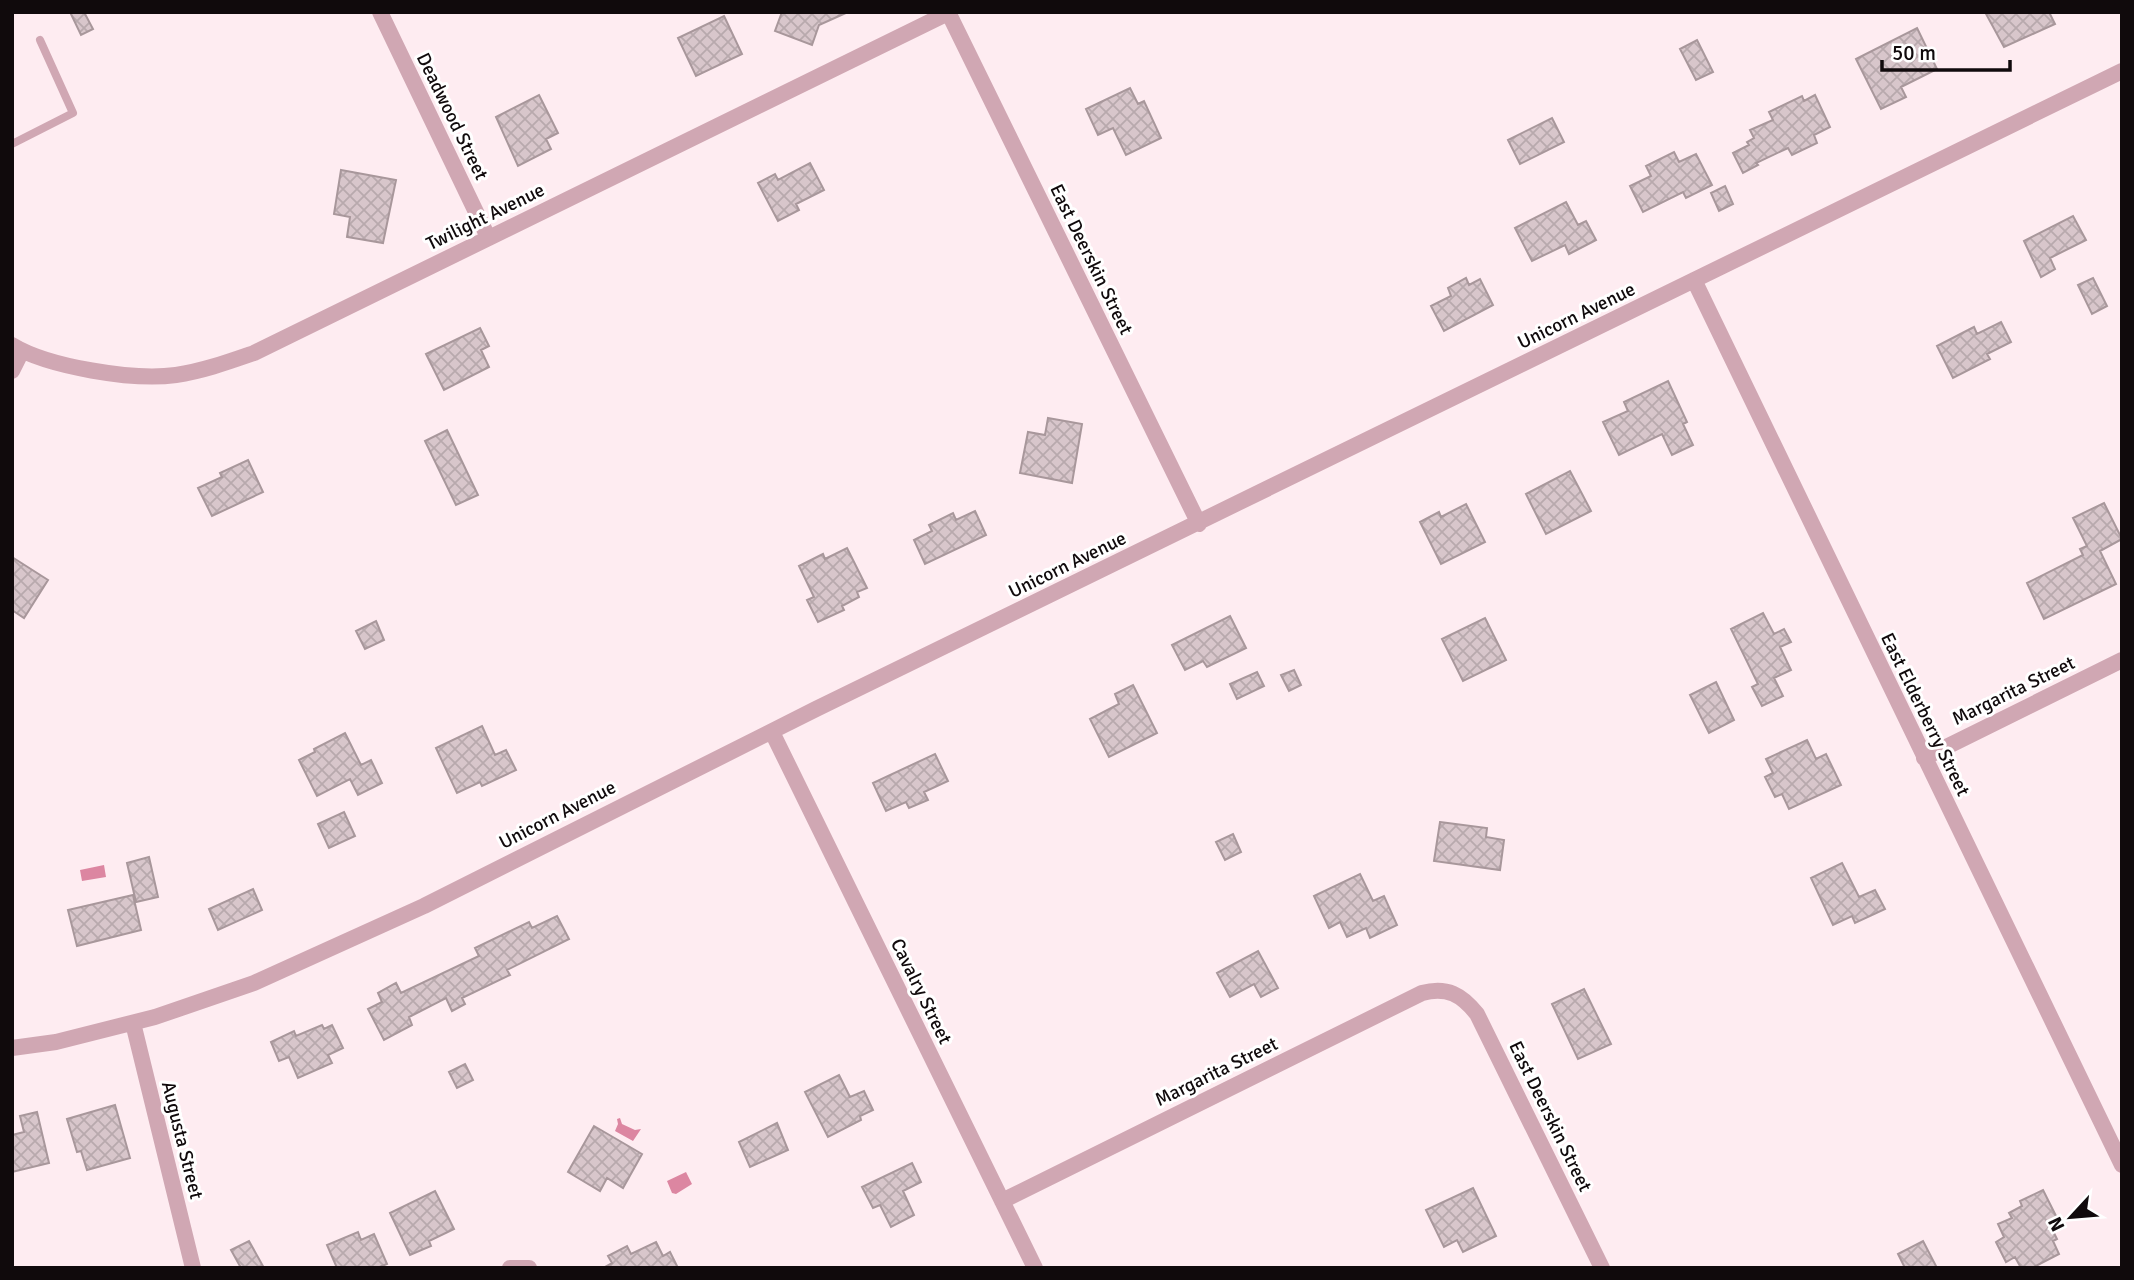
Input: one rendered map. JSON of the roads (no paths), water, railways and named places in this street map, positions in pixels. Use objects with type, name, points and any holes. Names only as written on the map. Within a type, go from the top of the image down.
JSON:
[{"type":"street","name":"Deadwood Street","points":[[380,12],[488,237]]},
{"type":"street","name":"Twilight Avenue","points":[[17,348],[65,365],[121,374],[173,375],[216,367],[254,353],[948,13]]},
{"type":"street","name":"East Deerskin Street","points":[[948,13],[1199,524]]},
{"type":"street","name":"Unicorn Avenue","points":[[12,1048],[56,1042],[133,1023],[254,983],[412,911],[816,709],[2122,71]]},
{"type":"street","name":"East Elderberry Street","points":[[1694,281],[2122,1165]]},
{"type":"street","points":[[12,371],[17,348]]},
{"type":"street","name":"Margarita Street","points":[[1924,758],[2122,660]]},
{"type":"street","name":"Cavalry Street","points":[[772,733],[1035,1268]]},
{"type":"street","name":"Margarita Street","points":[[1002,1201],[1422,993],[1434,989],[1451,991]]},
{"type":"street","name":"East Deerskin Street","points":[[1451,991],[1466,1000],[1478,1014],[1602,1268]]},
{"type":"street","name":"Augusta Street","points":[[133,1023],[193,1268]]},
{"type":"lane","points":[[12,144],[73,113],[40,40]]}]
